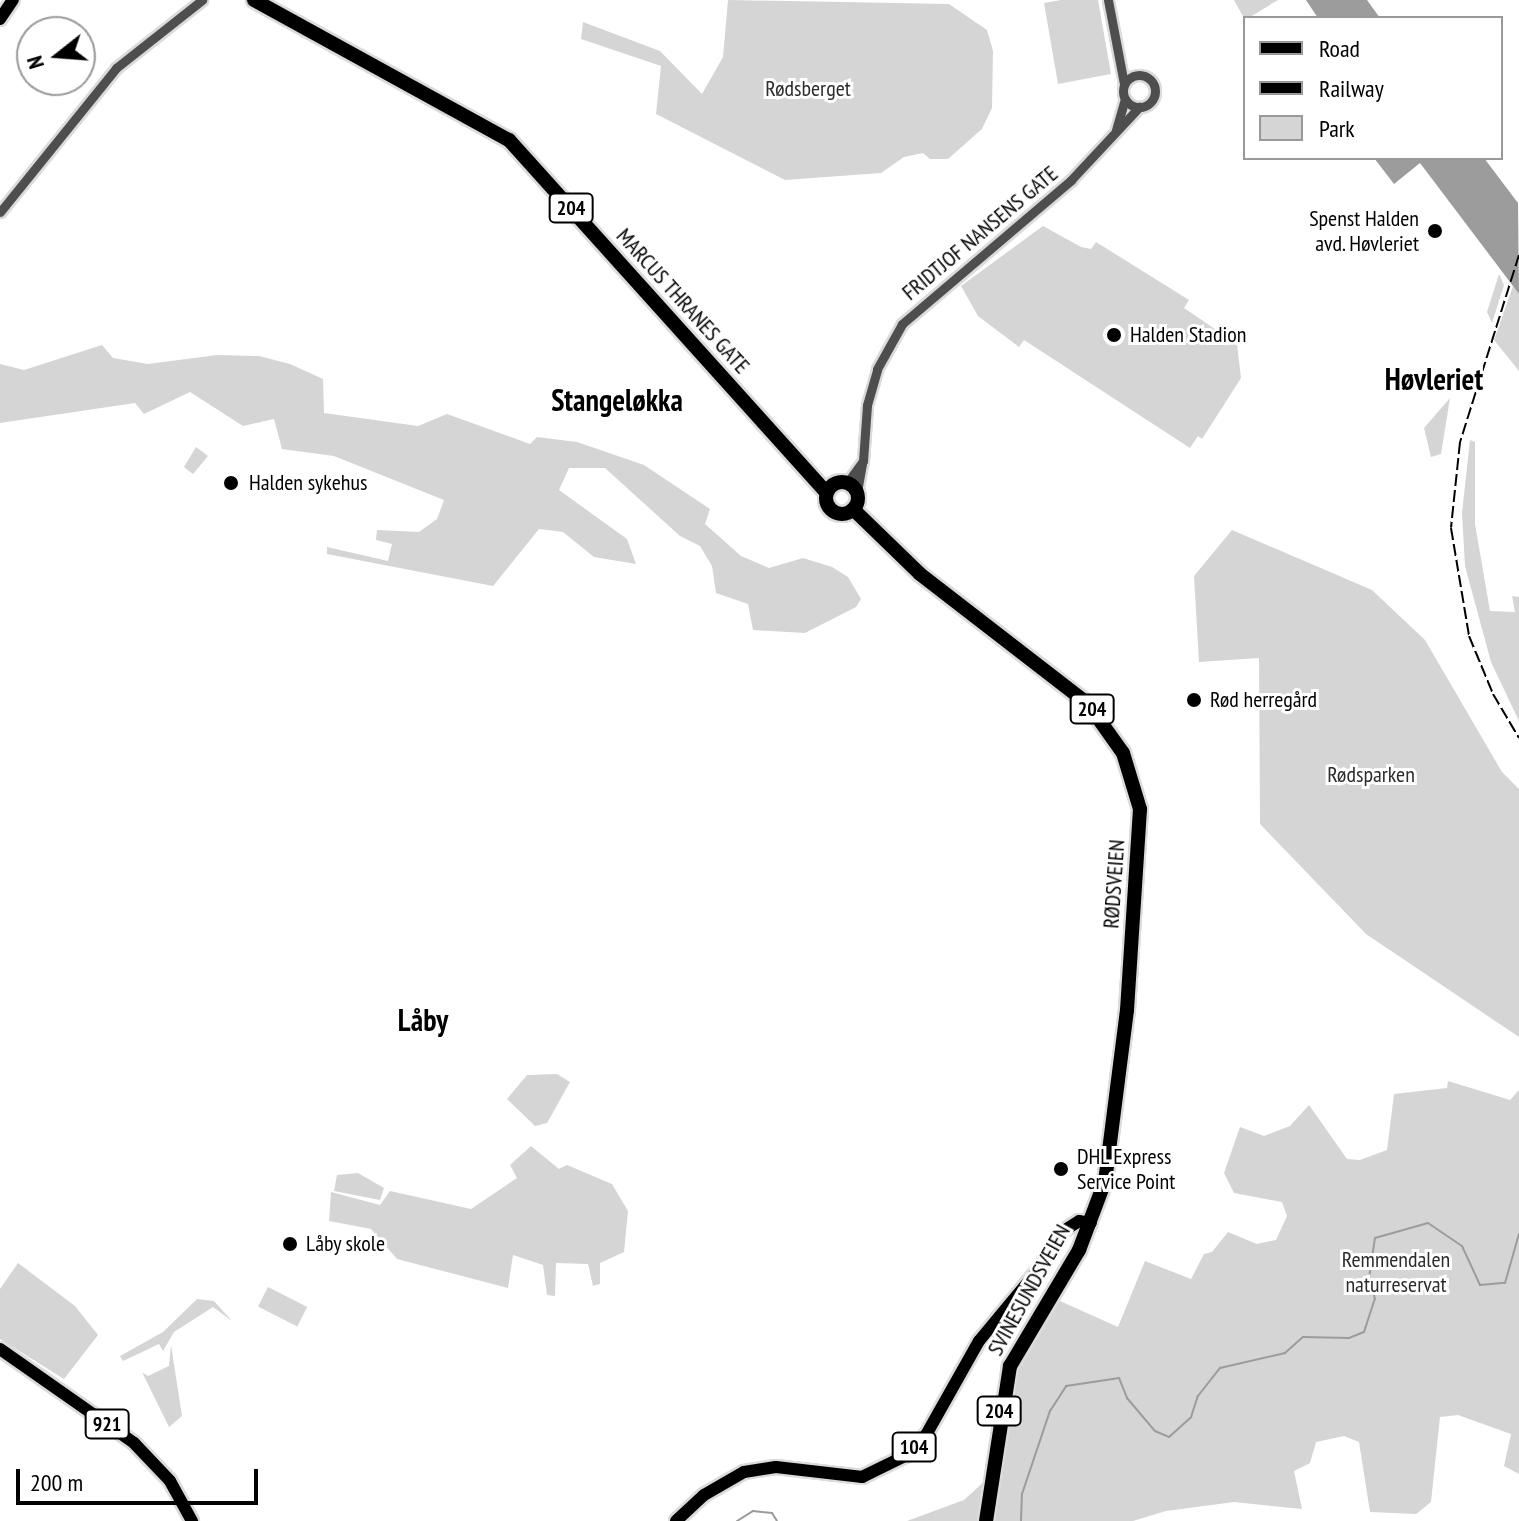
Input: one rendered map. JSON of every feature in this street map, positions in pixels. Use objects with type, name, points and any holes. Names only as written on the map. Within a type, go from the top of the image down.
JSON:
[{"type":"highway","name":"MARCUS THRANES GATE","points":[[254,0],[509,140],[827,493]]},
{"type":"highway","points":[[827,493],[836,483],[852,488],[853,509]]},
{"type":"highway","name":"204","points":[[827,493],[835,512],[853,509]]},
{"type":"highway","name":"RØDSVEIEN","points":[[853,509],[950,597],[1088,704],[1123,753],[1135,786],[1141,825],[1124,1036],[1112,1143],[1088,1230]]},
{"type":"highway","name":"SVINESUNDSVEIEN","points":[[986,1521],[1010,1366],[1088,1230]]},
{"type":"main road","points":[[0,19],[13,0]]},
{"type":"main road","name":"104","points":[[676,1521],[704,1495],[744,1472],[776,1467],[844,1479],[885,1469],[905,1456],[926,1435],[979,1341],[1064,1230],[1079,1221],[1088,1230]]},
{"type":"main road","name":"921","points":[[0,1349],[134,1443],[170,1481],[192,1521]]},
{"type":"street","points":[[0,212],[116,68],[202,0]]},
{"type":"street","points":[[1108,0],[1117,55],[1124,84],[1125,99],[1139,107],[1150,103],[1155,88],[1147,76],[1134,75],[1117,55]]},
{"type":"street","points":[[1124,84],[1134,75]]},
{"type":"street","name":"FRIDTJOF NANSENS GATE","points":[[1115,133],[1125,99]]},
{"type":"street","name":"FRIDTJOF NANSENS GATE","points":[[852,488],[863,461],[872,385],[902,324],[1071,180],[1139,107]]},
{"type":"green space","name":"Rødsberget","points":[[728,0],[949,4],[987,30],[993,51],[992,108],[982,129],[948,159],[930,159],[923,153],[904,157],[881,173],[785,180],[656,114],[661,66],[581,39],[583,22],[660,51],[702,94],[723,57]]},
{"type":"green space","points":[[1098,0],[1111,74],[1058,84],[1044,3]]},
{"type":"green space","points":[[1234,0],[1278,0],[1252,16],[1243,16]]},
{"type":"green space","name":"Halden Stadion","points":[[1043,226],[1081,247],[1091,249],[1096,242],[1189,300],[1184,308],[1237,344],[1241,378],[1202,439],[1198,436],[1190,448],[1024,340],[1019,347],[978,316],[961,286]]},
{"type":"green space","points":[[1499,274],[1504,285],[1492,323],[1487,312]]},
{"type":"green space","points":[[1513,286],[1519,294],[1519,371],[1494,340]]},
{"type":"green space","points":[[102,345],[113,358],[148,364],[217,355],[259,356],[290,364],[323,379],[324,413],[418,426],[447,414],[530,444],[537,437],[577,442],[644,465],[710,509],[705,524],[741,556],[769,568],[803,558],[832,567],[848,577],[861,599],[856,607],[805,633],[753,630],[748,604],[716,593],[712,566],[700,546],[680,536],[605,468],[569,468],[559,490],[627,539],[636,564],[594,557],[563,532],[539,529],[493,586],[327,554],[327,547],[388,561],[392,544],[376,540],[377,530],[419,532],[437,519],[444,500],[334,456],[282,449],[274,419],[243,426],[190,392],[144,414],[135,403],[0,423],[0,364],[24,370]]},
{"type":"green space","points":[[1450,398],[1441,454],[1431,457],[1424,428]]},
{"type":"green space","points":[[1470,440],[1475,442],[1475,524],[1490,611],[1515,612],[1512,596],[1519,597],[1519,721],[1491,662],[1465,566],[1462,513]]},
{"type":"green space","points":[[196,447],[208,456],[193,474],[184,467]]},
{"type":"green space","name":"Rødsparken","points":[[1232,530],[1372,590],[1425,640],[1502,772],[1519,789],[1519,1037],[1366,934],[1260,824],[1259,658],[1199,662],[1194,576]]},
{"type":"green space","points":[[557,1074],[570,1082],[547,1123],[535,1126],[507,1099],[527,1075]]},
{"type":"green space","name":"Remmendalen naturreservat","points":[[1448,1081],[1510,1100],[1519,1090],[1519,1474],[1504,1466],[1511,1434],[1458,1415],[1440,1417],[1431,1502],[1416,1514],[1370,1512],[1359,1442],[1344,1436],[1316,1442],[1310,1463],[1294,1471],[1302,1509],[1234,1502],[1166,1511],[1133,1521],[907,1521],[964,1500],[989,1477],[1021,1353],[1043,1318],[1060,1301],[1118,1327],[1145,1261],[1191,1279],[1204,1254],[1212,1252],[1228,1232],[1257,1244],[1276,1240],[1287,1216],[1282,1202],[1234,1193],[1224,1173],[1240,1127],[1264,1136],[1290,1126],[1309,1105],[1347,1159],[1360,1160],[1387,1150],[1394,1094],[1447,1088]]},
{"type":"green space","points":[[531,1146],[559,1169],[567,1165],[612,1184],[628,1211],[624,1252],[600,1263],[600,1284],[593,1286],[588,1264],[556,1263],[555,1296],[547,1295],[543,1265],[513,1255],[508,1288],[397,1259],[371,1229],[329,1221],[331,1192],[380,1205],[390,1191],[471,1209],[517,1178],[510,1165]]},
{"type":"green space","points":[[358,1173],[384,1188],[380,1200],[334,1191],[337,1175]]},
{"type":"green space","points":[[18,1263],[75,1306],[98,1335],[64,1379],[0,1339],[0,1289]]},
{"type":"green space","points":[[268,1287],[307,1307],[297,1327],[258,1307]]},
{"type":"green space","points":[[197,1299],[214,1301],[232,1321],[213,1307],[174,1332],[163,1351],[159,1344],[123,1361],[120,1356],[163,1332]]},
{"type":"green space","points":[[171,1345],[182,1416],[169,1427],[142,1372],[148,1376],[169,1366]]},
{"type":"shaded area","points":[[1306,0],[1367,0],[1379,16],[1317,16]]},
{"type":"shaded area","points":[[1376,160],[1486,160],[1518,203],[1519,294],[1420,163],[1394,184]]},
{"type":"waterway","points":[[1021,1521],[1022,1494],[1050,1411],[1066,1386],[1119,1378],[1127,1398],[1155,1431],[1169,1437],[1191,1417],[1198,1396],[1220,1368],[1285,1353],[1303,1337],[1349,1338],[1364,1332],[1375,1299],[1369,1278],[1375,1238],[1428,1223],[1462,1246],[1480,1285],[1505,1283],[1519,1234]]},
{"type":"waterway","points":[[737,1521],[753,1511],[772,1513],[777,1521]]},
{"type":"railway","points":[[1519,255],[1460,442],[1451,528],[1469,636],[1493,694],[1519,738]]},
{"type":"place","name":"Spenst Halden avd. Høvleriet","points":[[1435,231]]},
{"type":"place","name":"Halden Stadion","points":[[1114,335]]},
{"type":"place","name":"Halden sykehus","points":[[231,483]]},
{"type":"place","name":"Rød herregård","points":[[1194,700]]},
{"type":"place","name":"DHL Express Service Point","points":[[1061,1169]]},
{"type":"place","name":"Låby skole","points":[[290,1244]]},
{"type":"district","name":"Høvleriet","points":[[1434,379]]},
{"type":"district","name":"Stangeløkka","points":[[617,400]]},
{"type":"district","name":"Låby","points":[[423,1020]]}]
